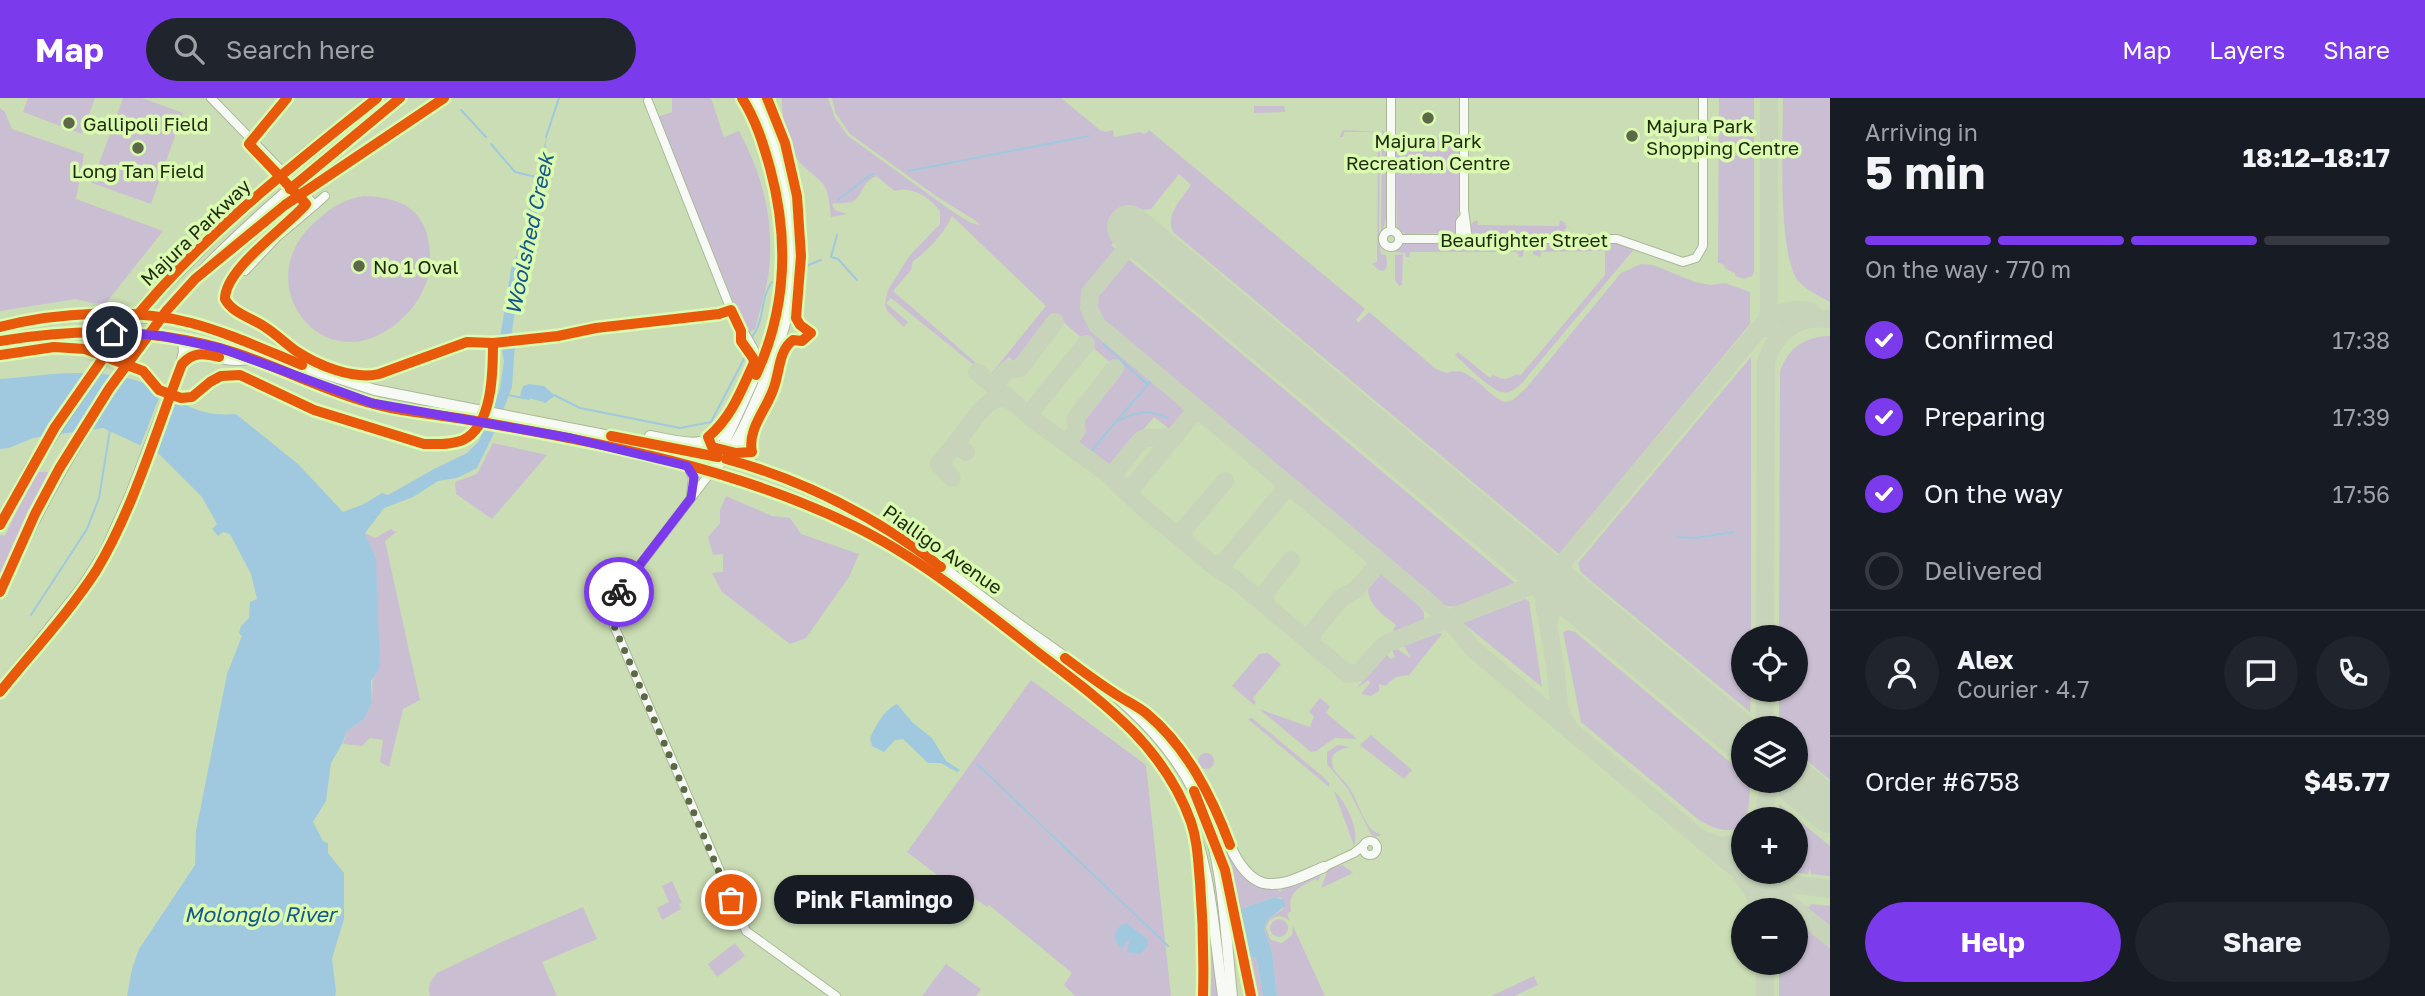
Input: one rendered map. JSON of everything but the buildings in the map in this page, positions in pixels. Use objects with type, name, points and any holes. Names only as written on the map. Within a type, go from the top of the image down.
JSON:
[{"type":"highway","name":"Majura Parkway","points":[[0,525],[55,427],[99,363],[232,217],[377,98]]},
{"type":"highway","name":"Majura Parkway","points":[[0,592],[29,526],[59,469],[109,389],[167,310],[201,272],[270,205],[400,98]]},
{"type":"highway","points":[[201,272],[285,205],[444,98]]},
{"type":"highway","points":[[0,692],[96,570],[117,532],[190,341]]},
{"type":"highway","points":[[182,364],[201,353],[227,359],[250,358]]},
{"type":"main road","points":[[722,458],[734,422],[760,367],[771,336],[781,288],[783,233],[778,201],[764,146],[742,98]]},
{"type":"main road","points":[[711,472],[748,418],[782,337],[792,299],[794,236],[790,204],[770,125],[757,98]]},
{"type":"main road","name":"Pialligo Avenue","points":[[0,327],[62,316],[147,311],[233,337],[351,383],[462,413]]},
{"type":"main road","points":[[147,311],[174,326],[190,341]]},
{"type":"main road","points":[[0,341],[92,332],[148,334],[190,341]]},
{"type":"main road","name":"Pialligo Avenue","points":[[190,341],[250,358],[372,403],[522,423],[560,425],[722,458],[755,467],[833,499],[892,532],[1113,692],[1174,756],[1200,803],[1213,839],[1232,996]]},
{"type":"main road","points":[[748,418],[744,452],[755,467]]},
{"type":"main road","points":[[560,425],[613,429],[695,444],[710,441],[734,422]]},
{"type":"main road","name":"Pialligo Avenue","points":[[522,423],[571,438],[755,484],[880,540],[954,588],[1128,724],[1157,758],[1186,808],[1210,895],[1223,996]]},
{"type":"main road","points":[[1113,692],[1149,716],[1188,761],[1215,807],[1238,862],[1250,876],[1260,882],[1277,884],[1324,867]]},
{"type":"main road","points":[[1213,839],[1234,904],[1251,996]]},
{"type":"main road","points":[[1199,850],[1203,996]]},
{"type":"street","points":[[211,98],[279,168]]},
{"type":"street","points":[[1391,98],[1391,231]]},
{"type":"street","points":[[1464,98],[1464,217],[1467,222],[1464,239]]},
{"type":"street","name":"Beaufighter Street","points":[[1399,239],[1617,239],[1680,262],[1692,260],[1699,255],[1703,246],[1703,98]]},
{"type":"street","points":[[648,101],[731,310],[758,357],[760,367]]},
{"type":"street","points":[[306,196],[315,205]]},
{"type":"street","points":[[244,271],[271,243],[325,196]]},
{"type":"street","points":[[1391,231],[1397,234],[1399,239],[1393,246],[1384,243],[1384,235],[1391,231]]},
{"type":"street","points":[[749,342],[764,342],[771,336]]},
{"type":"street","points":[[687,466],[694,477],[691,498]]},
{"type":"street","points":[[711,472],[617,595],[611,608],[612,621],[746,931],[836,996]]},
{"type":"street","points":[[1324,867],[1363,846]]},
{"type":"shaded area","name":"Gallipoli Field","points":[[28,98],[95,98],[82,134],[23,112]]},
{"type":"shaded area","name":"Long Tan Field","points":[[123,98],[142,98],[183,113],[151,204],[92,183]]},
{"type":"shaded area","points":[[672,98],[711,98],[724,137],[739,131],[759,176],[769,223],[770,264],[755,329],[747,334],[657,117],[672,112]]},
{"type":"shaded area","points":[[782,98],[828,98],[835,118],[848,136],[949,209],[971,223],[980,225],[850,134],[835,112],[832,98],[1061,98],[1100,130],[1113,130],[1114,137],[1140,132],[1145,134],[1149,130],[1365,309],[1356,320],[1358,323],[1369,312],[1436,369],[1470,376],[1505,402],[1513,400],[1527,387],[1621,273],[1641,264],[1653,265],[1695,282],[1711,285],[1725,283],[1750,292],[1750,324],[1559,554],[1173,232],[1173,213],[1191,185],[1179,174],[1151,209],[1141,210],[1111,245],[1119,252],[1098,276],[1088,293],[1087,312],[1091,323],[1177,397],[1186,410],[1172,429],[1154,417],[1109,471],[1073,442],[1082,429],[1079,421],[1119,370],[1055,315],[1015,363],[1009,357],[990,378],[891,298],[886,303],[908,322],[904,327],[887,311],[885,304],[888,290],[910,255],[940,224],[940,211],[920,194],[908,190],[895,191],[876,176],[869,180],[852,202],[832,205],[835,210],[847,214],[831,217],[826,189],[799,161],[792,148],[786,131]],"holes":[[[952,216],[1046,306],[990,375],[893,291],[911,270],[913,261],[936,241]]]},
{"type":"shaded area","points":[[1719,98],[1754,98],[1754,272],[1752,276],[1744,279],[1735,276],[1735,273],[1718,263]]},
{"type":"shaded area","points":[[1783,98],[1830,98],[1830,302],[1801,284],[1791,267],[1784,221]]},
{"type":"shaded area","points":[[1254,106],[1284,106],[1285,112],[1254,113]]},
{"type":"shaded area","points":[[0,108],[5,112],[12,129],[84,154],[76,199],[163,231],[106,303],[76,299],[0,311]]},
{"type":"shaded area","points":[[1343,130],[1380,132],[1379,241],[1381,254],[1386,255],[1387,266],[1384,271],[1372,264],[1377,262],[1378,139],[1373,139],[1372,132],[1344,132],[1343,137],[1340,137]]},
{"type":"shaded area","points":[[1382,130],[1387,137],[1387,214],[1381,237]]},
{"type":"shaded area","points":[[1395,137],[1460,138],[1460,193],[1457,229],[1454,233],[1406,234],[1397,229]]},
{"type":"shaded area","name":"No 1 Oval","points":[[363,196],[402,203],[419,217],[428,239],[429,274],[417,301],[397,323],[369,339],[344,342],[321,334],[303,319],[292,298],[288,273],[295,248],[313,224],[336,206]]},
{"type":"shaded area","points":[[1478,220],[1478,225],[1559,226],[1560,220],[1567,227],[1556,235],[1477,235],[1472,232],[1471,226]]},
{"type":"shaded area","points":[[1406,242],[1520,242],[1524,245],[1523,256],[1519,257],[1517,252],[1410,252],[1409,257],[1406,257],[1405,253],[1395,252],[1399,245]]},
{"type":"shaded area","points":[[1538,242],[1591,242],[1592,249],[1601,251],[1541,252],[1540,257],[1533,254],[1533,246]]},
{"type":"shaded area","points":[[1593,243],[1619,243],[1635,248],[1518,387],[1508,392],[1497,390],[1455,355],[1458,352],[1490,378],[1493,375],[1505,379],[1517,374],[1520,376],[1605,275],[1605,252],[1601,248],[1593,248]]},
{"type":"shaded area","points":[[1403,254],[1402,285],[1399,286],[1395,280],[1395,255]]},
{"type":"shaded area","points":[[1125,256],[1515,583],[1514,586],[1487,599],[1466,605],[1456,607],[1438,603],[1184,390],[1181,391],[1104,328],[1093,313],[1091,302],[1095,291]]},
{"type":"shaded area","points":[[1830,336],[1830,780],[1808,761],[1808,716],[1779,716],[1779,702],[1808,702],[1808,625],[1779,625],[1780,372],[1792,350],[1820,337]]},
{"type":"shaded area","points":[[1751,357],[1751,625],[1731,625],[1731,696],[1590,580],[1581,572],[1578,563]]},
{"type":"shaded area","points":[[493,443],[547,455],[492,519],[456,494],[455,482],[477,474]]},
{"type":"shaded area","points":[[35,472],[48,472],[0,582],[0,537],[5,536]]},
{"type":"shaded area","points":[[726,496],[772,516],[790,518],[801,534],[859,554],[849,577],[806,638],[790,644],[722,592],[712,573],[723,572],[723,554],[713,555],[708,537],[720,523],[720,510]]},
{"type":"shaded area","points":[[391,529],[396,532],[385,541],[420,700],[403,709],[389,767],[380,762],[383,740],[370,738],[362,746],[343,744],[347,731],[364,719],[372,703],[376,558],[365,533],[375,538]]},
{"type":"shaded area","points":[[1381,574],[1420,606],[1424,619],[1414,628],[1405,632],[1393,630],[1396,625],[1373,604],[1368,587]]},
{"type":"shaded area","points":[[1525,599],[1529,601],[1542,687],[1463,623]]},
{"type":"shaded area","points":[[1563,632],[1575,632],[1731,763],[1731,793],[1750,795],[1748,807],[1731,807],[1731,829],[1713,827],[1699,820],[1581,722]]},
{"type":"shaded area","points":[[1442,634],[1409,675],[1396,677],[1385,686],[1379,684],[1379,691],[1371,696],[1361,694],[1370,683],[1368,680],[1356,689],[1386,654],[1391,659],[1395,657],[1392,650],[1397,649],[1409,657],[1404,646]]},
{"type":"shaded area","points":[[1268,653],[1281,664],[1253,698],[1256,702],[1254,705],[1232,686],[1259,654]]},
{"type":"shaded area","points":[[1031,680],[1146,765],[1171,996],[1075,996],[1064,985],[1072,973],[989,905],[987,907],[952,882],[949,884],[907,852]]},
{"type":"shaded area","points":[[1320,698],[1330,706],[1326,713],[1357,739],[1335,738],[1311,752],[1259,709],[1310,727],[1314,716],[1309,712]]},
{"type":"shaded area","points":[[1738,702],[1750,702],[1750,712]]},
{"type":"shaded area","points":[[1252,718],[1321,775],[1329,783],[1329,787],[1248,719]]},
{"type":"shaded area","points":[[1371,735],[1412,770],[1404,779],[1360,745]]},
{"type":"shaded area","points":[[1338,745],[1350,747],[1333,756],[1334,769],[1351,791],[1370,828],[1382,835],[1375,837],[1371,834],[1348,789],[1327,764],[1327,752]]},
{"type":"shaded area","points":[[1203,753],[1209,753],[1214,761],[1212,767],[1203,769],[1198,764],[1198,758]]},
{"type":"shaded area","points":[[1334,791],[1351,817],[1355,832],[1354,846]]},
{"type":"shaded area","points":[[1808,828],[1830,846],[1830,876],[1811,874],[1810,868],[1808,874]]},
{"type":"shaded area","points":[[1220,836],[1232,858],[1280,892],[1283,888],[1322,871],[1318,881],[1315,879],[1309,882],[1293,895],[1291,911],[1287,914],[1290,921],[1275,917],[1266,929],[1271,940],[1282,943],[1292,935],[1293,926],[1325,996],[1277,996],[1272,952],[1264,929],[1267,920],[1283,909],[1282,898],[1275,897],[1241,909]]},
{"type":"shaded area","points":[[1343,865],[1353,873],[1321,888],[1329,867]]},
{"type":"shaded area","points":[[672,881],[682,903],[679,904],[681,909],[662,920],[657,908],[669,902],[662,886]]},
{"type":"shaded area","points":[[1811,904],[1830,906],[1830,930],[1808,912]]},
{"type":"shaded area","points":[[583,907],[597,939],[542,962],[557,996],[430,996],[430,984],[437,973]]},
{"type":"shaded area","points":[[1279,919],[1285,922],[1288,928],[1285,934],[1279,937],[1273,934],[1270,928],[1273,922]]},
{"type":"shaded area","points":[[1808,929],[1830,948],[1830,996],[1779,996],[1779,975],[1808,975]]},
{"type":"shaded area","points":[[1207,935],[1210,935],[1218,996],[1207,996]]},
{"type":"shaded area","points":[[735,943],[745,956],[717,977],[708,964]]},
{"type":"shaded area","points":[[1256,957],[1263,996],[1257,996],[1249,958]]},
{"type":"shaded area","points":[[946,964],[981,989],[976,996],[922,996]]},
{"type":"shaded area","points":[[1534,976],[1538,985],[1514,996],[1491,996]]},
{"type":"water","name":"Molonglo River","points":[[547,136],[533,242],[528,245],[521,272],[512,331],[515,344],[512,387],[496,429],[477,468],[457,478],[438,481],[413,497],[384,508],[365,533],[376,558],[380,667],[371,681],[372,703],[364,719],[347,731],[331,763],[326,801],[313,822],[323,841],[328,843],[328,853],[344,873],[344,919],[332,959],[335,996],[127,996],[139,949],[195,865],[196,831],[227,674],[242,636],[239,633],[241,626],[249,618],[250,602],[257,599],[251,574],[230,534],[223,532],[218,536],[212,529],[217,524],[202,497],[159,454],[103,428],[33,438],[0,449],[0,379],[85,373],[135,380],[193,408],[219,414],[236,414],[298,464],[343,512],[382,493],[388,495],[467,453],[479,441],[500,389],[504,361],[500,338],[511,269],[525,236],[530,197]]},
{"type":"water","points":[[523,386],[544,386],[554,395],[544,402],[520,396]]},
{"type":"water","points":[[897,704],[913,723],[932,738],[946,761],[960,770],[957,772],[941,763],[928,763],[903,739],[895,740],[884,752],[872,746],[870,739],[878,724],[888,710]]},
{"type":"water","points":[[1275,897],[1284,900],[1285,906],[1267,920],[1264,929],[1272,952],[1277,996],[1263,996],[1256,957],[1249,958],[1240,913],[1241,909]]},
{"type":"water","points":[[1127,923],[1148,940],[1148,946],[1140,954],[1127,952],[1130,938],[1121,949],[1116,941],[1117,930]]},
{"type":"pier","points":[[162,390],[176,397],[153,456],[139,449]]},
{"type":"waterway","name":"Woolshed Creek","points":[[546,137],[559,98]]},
{"type":"waterway","points":[[461,110],[486,137]]},
{"type":"waterway","points":[[908,171],[1089,136]]},
{"type":"waterway","points":[[491,144],[515,172],[536,177]]},
{"type":"waterway","points":[[838,200],[874,174]]},
{"type":"waterway","points":[[837,235],[831,257],[838,259],[857,280]]},
{"type":"waterway","points":[[806,266],[821,260]]},
{"type":"waterway","points":[[752,337],[759,324],[772,282]]},
{"type":"waterway","points":[[1103,344],[1148,385]]},
{"type":"waterway","points":[[545,402],[554,395],[580,408],[680,428],[711,422],[746,355]]},
{"type":"waterway","points":[[1092,450],[1150,382]]},
{"type":"waterway","points":[[507,395],[529,399]]},
{"type":"waterway","points":[[1118,421],[1142,413],[1155,413],[1167,418]]},
{"type":"waterway","points":[[31,615],[87,529],[99,498],[110,430]]},
{"type":"waterway","points":[[1677,537],[1695,538],[1734,532]]},
{"type":"waterway","points":[[977,764],[1168,946]]},
{"type":"taxiway","points":[[1767,328],[1769,98]]},
{"type":"taxiway","points":[[1138,235],[1090,293],[1089,308],[1097,325],[1433,606],[1472,648],[1577,736],[1732,865],[1765,885],[1830,937]]},
{"type":"taxiway","points":[[1568,725],[1559,706],[1544,603],[1551,577],[1764,323],[1786,311],[1811,311]]},
{"type":"taxiway","points":[[1765,625],[1766,361],[1776,342],[1790,327],[1808,319],[1830,319]]},
{"type":"taxiway","points":[[993,386],[1007,370],[1020,368],[1055,322]]},
{"type":"taxiway","points":[[1028,415],[1086,344]]},
{"type":"taxiway","points":[[1067,443],[1077,430],[1075,419],[1115,368]]},
{"type":"taxiway","points":[[977,372],[1038,423],[1108,474],[1139,504],[1348,674],[1360,672],[1388,643],[1553,575]]},
{"type":"taxiway","points":[[966,452],[959,446],[960,438],[975,417],[995,400],[1010,400]]},
{"type":"taxiway","points":[[1134,499],[1133,486],[1191,416],[1193,410],[1189,402]]},
{"type":"taxiway","points":[[1122,485],[1116,479],[1116,470],[1141,440],[1174,437]]},
{"type":"taxiway","points":[[952,478],[939,464],[960,438]]},
{"type":"taxiway","points":[[1186,543],[1184,529],[1225,481]]},
{"type":"taxiway","points":[[1210,563],[1216,565],[1225,561],[1284,491],[1295,490]]},
{"type":"taxiway","points":[[1518,550],[1537,574],[1542,593]]},
{"type":"taxiway","points":[[1313,645],[1313,632],[1341,598],[1356,590],[1374,569],[1377,562],[1375,556]]},
{"type":"taxiway","points":[[1267,606],[1264,594],[1291,560]]},
{"type":"taxiway","points":[[1548,626],[1551,610],[1560,603],[1573,602],[1588,609]]},
{"type":"taxiway","points":[[1765,702],[1765,716]]},
{"type":"taxiway","points":[[1724,723],[1731,727]]},
{"type":"taxiway","points":[[1765,804],[1769,793]]},
{"type":"taxiway","points":[[1706,841],[1720,846],[1731,844]]},
{"type":"taxiway","points":[[1748,884],[1756,898]]},
{"type":"taxiway","points":[[1789,884],[1830,889]]},
{"type":"taxiway","points":[[1765,975],[1765,996]]},
{"type":"runway","points":[[1129,227],[1731,729]]},
{"type":"runway","points":[[1808,793],[1830,811]]},
{"type":"cycle path","points":[[287,98],[249,144],[306,204],[258,248],[235,274],[225,299],[232,308],[314,361],[358,375],[379,374],[467,342],[493,343],[558,336],[596,328],[719,314],[731,310],[741,331],[741,341],[754,363],[730,412],[708,437],[712,447],[736,453],[752,452],[752,436],[773,390],[788,345],[793,340],[802,341],[811,333],[800,325],[796,318],[801,256],[797,196],[785,143],[767,98]]},
{"type":"cycle path","points":[[131,323],[158,291],[217,232],[377,98]]},
{"type":"cycle path","points":[[290,189],[400,98]]},
{"type":"cycle path","points":[[0,592],[35,514],[59,469],[109,389],[167,310],[195,279],[285,205],[444,98]]},
{"type":"cycle path","points":[[742,98],[755,123],[770,168],[782,247],[782,273],[774,324],[756,375]]},
{"type":"cycle path","points":[[0,327],[70,315],[121,314],[169,318],[205,327],[302,365]]},
{"type":"cycle path","points":[[0,341],[88,332],[147,335],[205,344],[371,403],[577,440],[718,474],[810,506],[879,539],[951,586],[1087,690],[1129,728],[1165,770],[1191,822],[1196,845],[1203,925],[1203,996]]},
{"type":"cycle path","points":[[0,355],[54,347],[85,349],[143,371],[159,390],[181,398],[192,397],[221,376],[240,375],[314,410],[424,444],[439,444],[463,440],[473,433],[480,423],[489,396],[493,343]]},
{"type":"cycle path","points":[[0,525],[55,427],[111,347]]},
{"type":"cycle path","points":[[0,692],[96,571],[133,496],[182,364],[199,354],[219,357]]},
{"type":"cycle path","points":[[611,436],[718,457]]},
{"type":"cycle path","points":[[726,459],[784,478],[839,502],[891,532],[941,567]]},
{"type":"cycle path","points":[[1065,658],[1161,726],[1197,774],[1230,845]]},
{"type":"cycle path","points":[[1194,791],[1225,870],[1251,996]]},
{"type":"way so far","points":[[619,592],[611,608],[612,621],[731,900]]},
{"type":"place","name":"Majura Park Recreation Centre","points":[[1428,118]]},
{"type":"place","name":"Gallipoli Field","points":[[69,123]]},
{"type":"place","name":"Majura Park Shopping Centre","points":[[1632,136]]},
{"type":"place","name":"Long Tan Field","points":[[138,148]]},
{"type":"place","name":"No 1 Oval","points":[[359,266]]},
{"type":"place","name":"Pink Flamingo","points":[[731,900]]},
{"type":"route","points":[[112,332],[162,336],[220,348],[352,397],[391,408],[571,438],[687,466],[694,477],[691,498],[619,592]]}]
